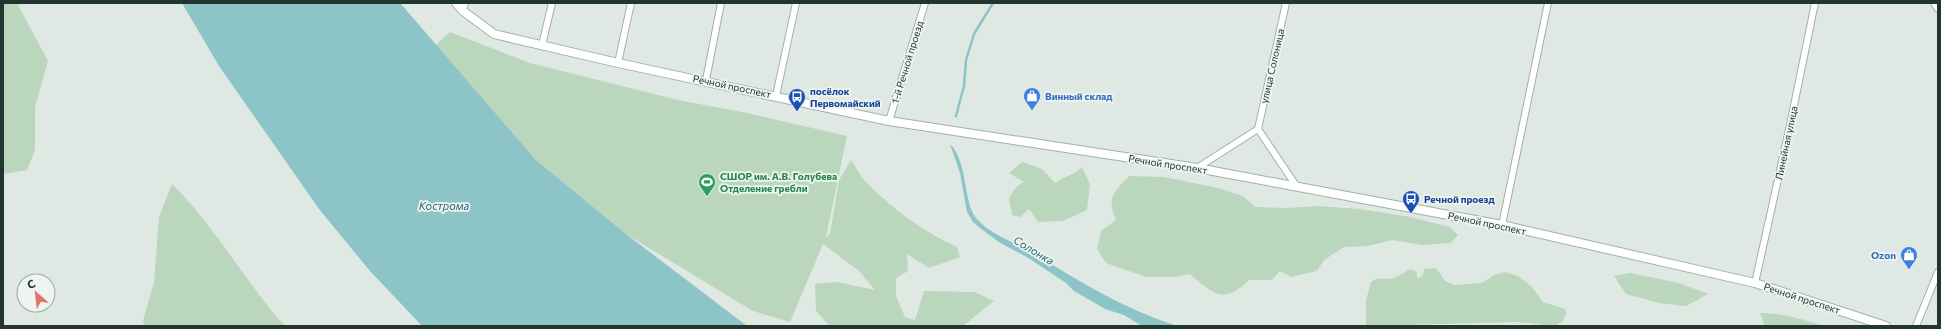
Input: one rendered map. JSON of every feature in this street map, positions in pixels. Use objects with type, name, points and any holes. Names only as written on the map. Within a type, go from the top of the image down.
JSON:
[{"type":"street","name":"Речной проспект","points":[[456,3],[464,7],[494,34],[618,63],[706,80],[889,121],[1197,168],[1502,225],[1754,283],[1886,326]]},
{"type":"street","points":[[542,45],[552,3]]},
{"type":"street","points":[[618,63],[632,3]]},
{"type":"street","points":[[706,80],[721,3]]},
{"type":"street","points":[[776,96],[796,3]]},
{"type":"street","name":"1-й Речной проезд","points":[[889,121],[925,3]]},
{"type":"street","name":"улица Солоница","points":[[1258,129],[1286,3]]},
{"type":"street","points":[[1502,225],[1548,3]]},
{"type":"street","name":"Линейная улица","points":[[1754,283],[1790,125],[1815,3]]},
{"type":"street","points":[[1934,3],[1938,9]]},
{"type":"street","points":[[1197,168],[1258,129],[1297,187]]},
{"type":"street","points":[[1916,326],[1938,272]]},
{"type":"green space","points":[[3,3],[17,3],[48,61],[35,107],[35,150],[27,170],[3,174]]},
{"type":"green space","name":"СШОР им. А.В. Голубева Отделение гребли","points":[[450,32],[530,63],[678,100],[747,113],[847,136],[826,237],[830,234],[839,180],[851,160],[867,183],[887,202],[921,227],[957,247],[960,257],[929,268],[907,254],[908,271],[896,278],[896,296],[905,317],[915,320],[924,291],[975,292],[994,301],[963,326],[830,326],[816,311],[815,284],[837,282],[875,290],[859,271],[823,244],[790,322],[753,311],[626,234],[536,160],[436,45]]},
{"type":"green space","points":[[1022,162],[1042,169],[1055,183],[1082,167],[1090,184],[1087,210],[1063,221],[1038,222],[1029,209],[1020,217],[1012,215],[1009,198],[1017,186],[1024,182],[1009,173]]},
{"type":"green space","points":[[1129,176],[1164,177],[1218,188],[1243,196],[1255,207],[1287,208],[1318,206],[1360,209],[1410,217],[1450,227],[1458,235],[1451,243],[1422,245],[1392,240],[1368,246],[1344,247],[1324,260],[1317,271],[1291,277],[1280,271],[1272,280],[1249,280],[1240,288],[1232,292],[1219,294],[1205,287],[1190,274],[1175,277],[1146,277],[1106,263],[1097,249],[1101,231],[1116,220],[1112,206],[1113,196]]},
{"type":"green space","points":[[172,184],[188,200],[256,291],[285,326],[145,326],[143,321],[154,282],[159,217]]},
{"type":"green space","points":[[1436,268],[1445,281],[1455,285],[1482,283],[1494,275],[1505,272],[1518,276],[1532,287],[1543,302],[1565,309],[1566,314],[1562,322],[1554,326],[1519,322],[1366,326],[1366,300],[1371,282],[1378,278],[1387,279],[1395,277],[1410,269],[1416,271],[1418,279],[1423,275],[1424,269]]},
{"type":"green space","points":[[1630,273],[1679,283],[1708,294],[1686,306],[1659,303],[1626,294],[1614,276]]},
{"type":"green space","points":[[1760,313],[1792,317],[1823,326],[1765,326]]},
{"type":"water","name":"Кострома","points":[[182,3],[400,3],[536,160],[626,234],[747,326],[422,326],[370,271],[319,209],[219,66]]},
{"type":"water","points":[[950,144],[960,161],[972,211],[976,218],[989,230],[1028,250],[1069,275],[1121,303],[1139,312],[1177,326],[1142,326],[1124,315],[1105,309],[1074,291],[1066,283],[1030,259],[999,242],[980,228],[973,222],[967,212],[960,173]]},
{"type":"waterway","name":"Солонка","points":[[956,116],[964,86],[966,60],[974,34],[993,3]]},
{"type":"place","name":"Винный склад","points":[[1032,111]]},
{"type":"place","name":"посёлок Первомайский","points":[[797,112]]},
{"type":"place","name":"СШОР им. А.В. Голубева Отделение гребли","points":[[707,197]]},
{"type":"place","name":"Речной проезд","points":[[1411,214]]},
{"type":"place","name":"Ozon","points":[[1909,270]]}]
